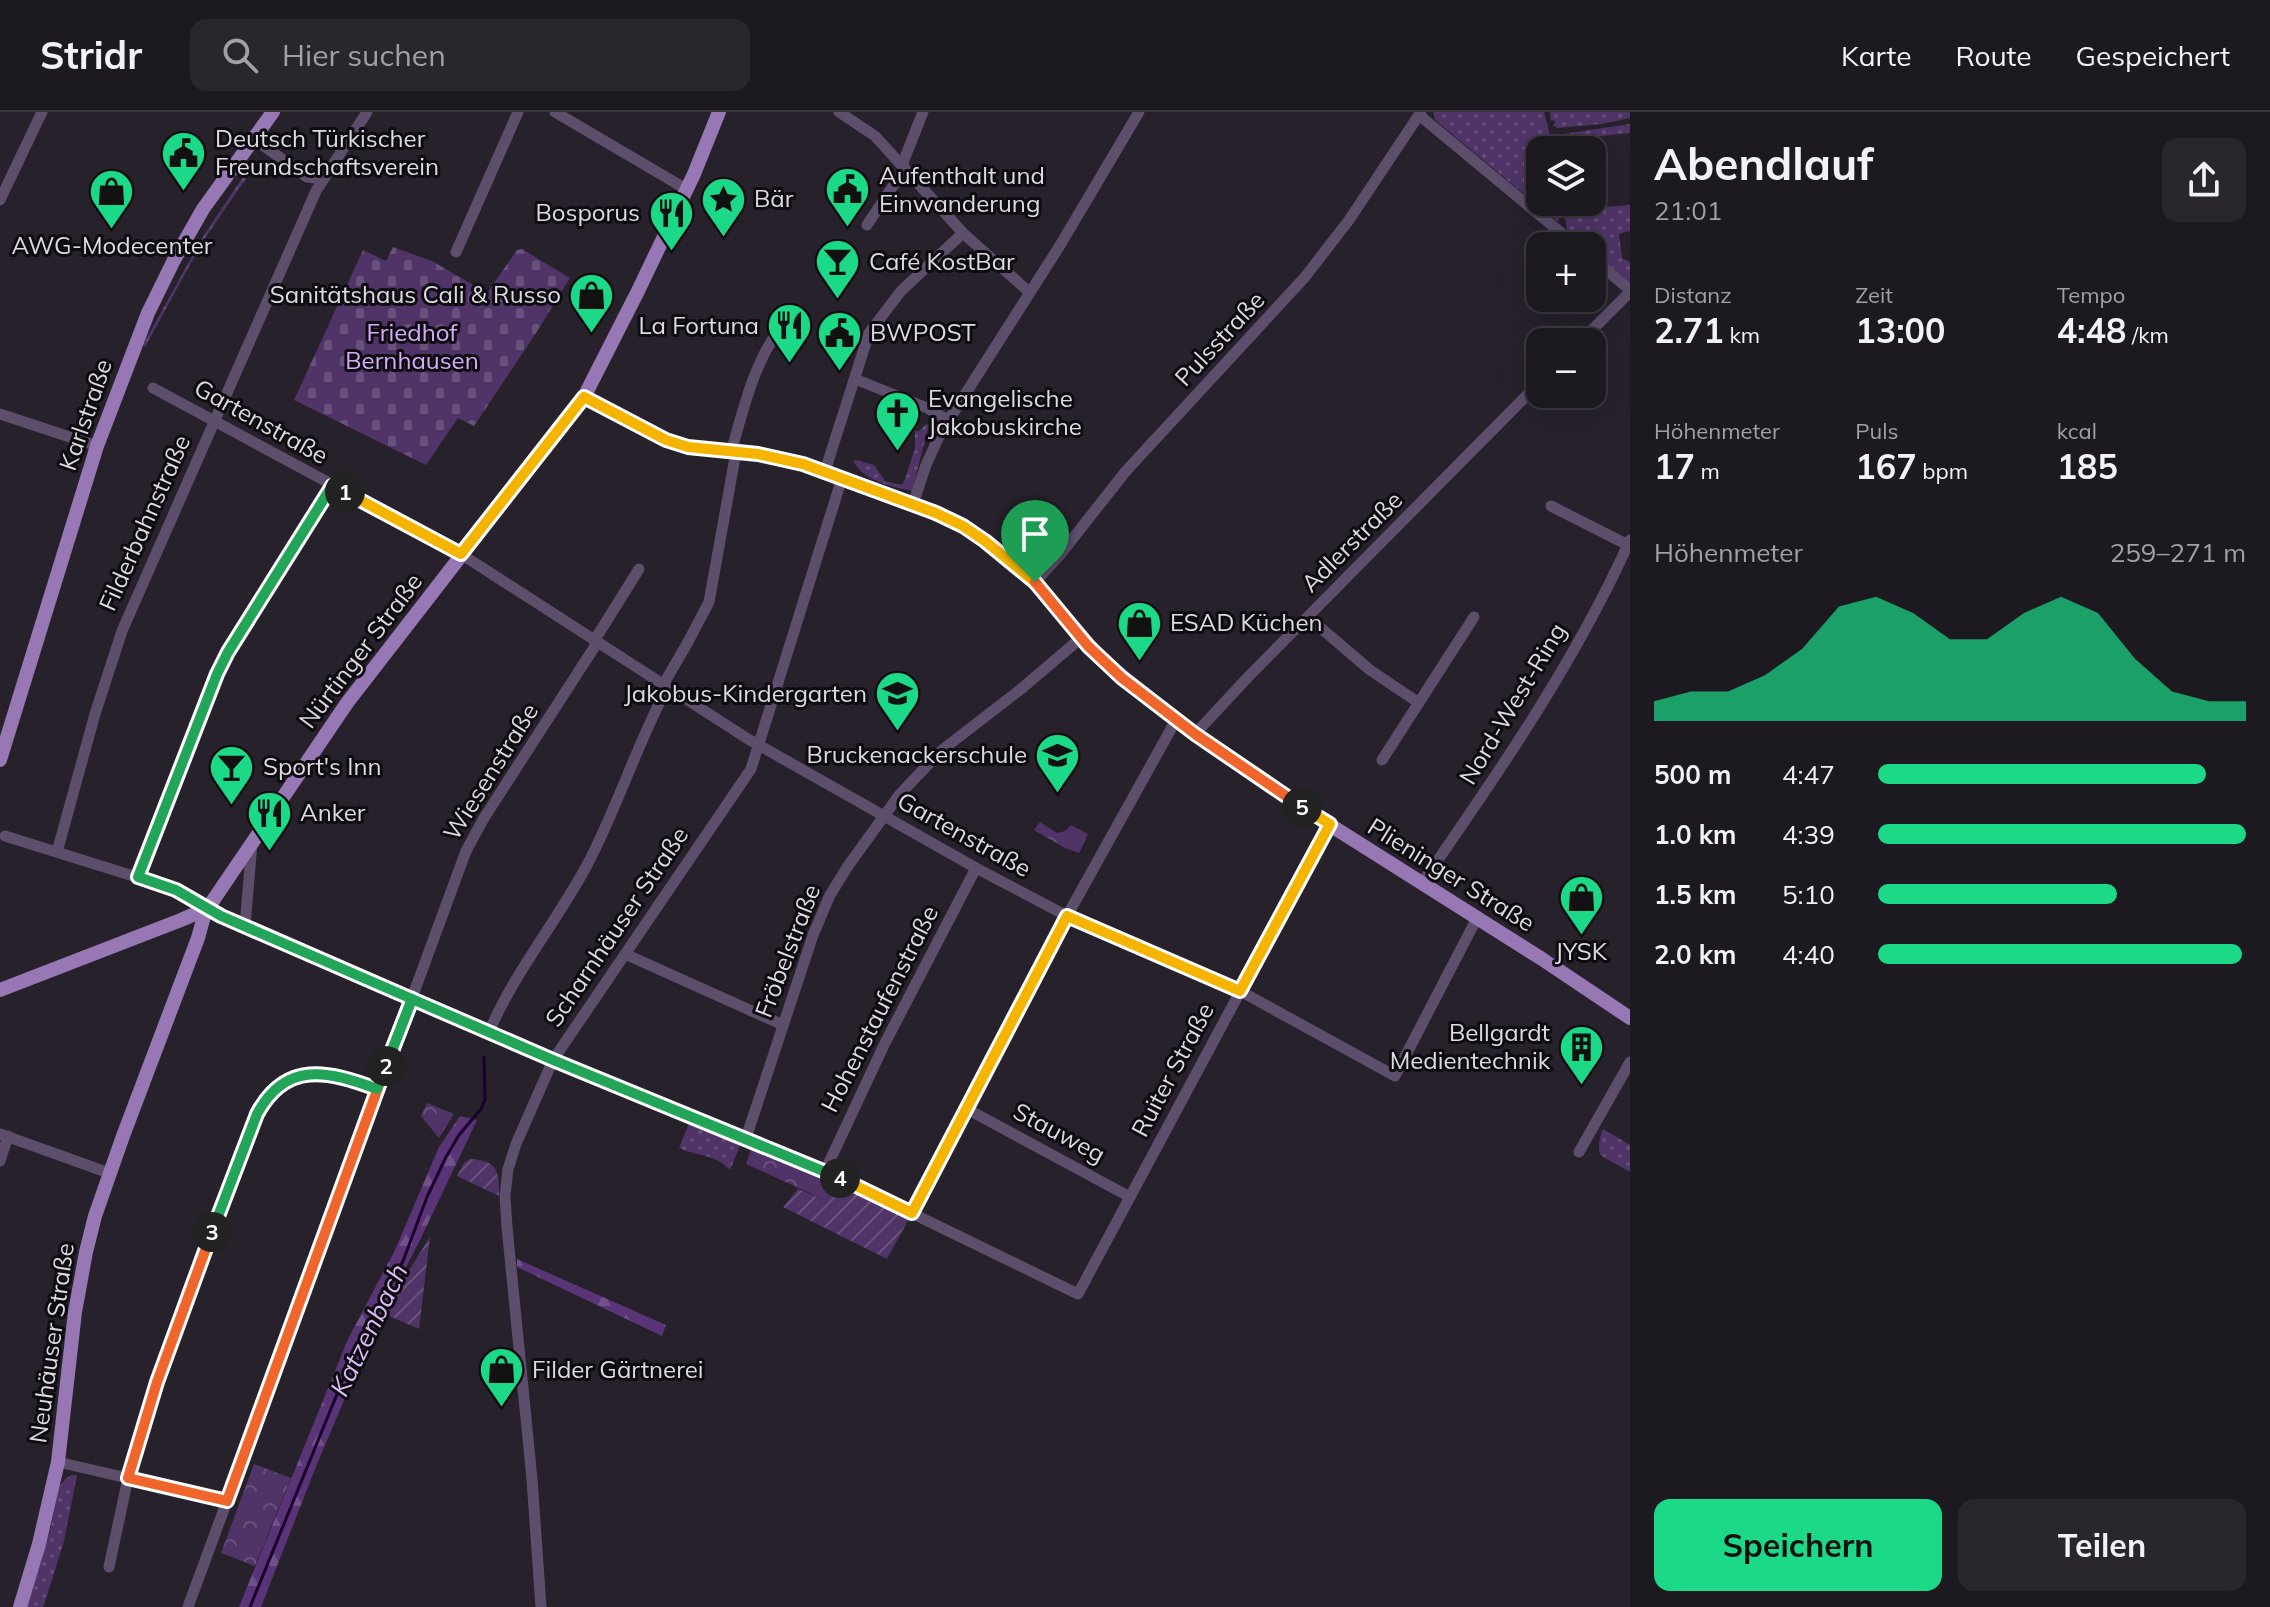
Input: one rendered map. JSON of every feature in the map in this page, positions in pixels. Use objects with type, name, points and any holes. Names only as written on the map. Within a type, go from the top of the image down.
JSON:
[{"type":"main road","name":"Karlstraße","points":[[0,760],[97,446],[123,374],[160,286],[203,209],[272,112]]},
{"type":"main road","name":"Nürtinger Straße","points":[[206,909],[347,703],[584,397],[638,291],[719,112]]},
{"type":"main road","name":"Plieninger Straße","points":[[584,397],[666,440],[688,447],[775,458],[825,471],[913,504],[974,533],[1035,582],[1081,638],[1111,668],[1176,720],[1330,824],[1630,1018]]},
{"type":"main road","points":[[0,990],[206,909]]},
{"type":"main road","name":"Neuhäuser Straße","points":[[20,1607],[42,1533],[58,1462],[75,1312],[95,1216],[206,909]]},
{"type":"street","points":[[0,200],[42,112]]},
{"type":"street","name":"Filderbahnstraße","points":[[57,852],[95,714],[122,631],[322,179],[367,112]]},
{"type":"street","points":[[456,252],[518,112]]},
{"type":"street","points":[[555,112],[686,189]]},
{"type":"street","points":[[839,112],[875,136],[963,233],[1029,292]]},
{"type":"street","points":[[867,225],[904,166],[923,112]]},
{"type":"street","points":[[913,504],[926,465],[948,420],[1059,247],[1139,112]]},
{"type":"street","points":[[1420,113],[1560,232]]},
{"type":"street","name":"Pulsstraße","points":[[1035,582],[1126,471],[1305,277],[1349,220],[1420,113]]},
{"type":"street","points":[[254,139],[307,177],[322,179]]},
{"type":"street","points":[[825,471],[869,333],[891,303],[963,233]]},
{"type":"street","points":[[1594,328],[1630,291],[1606,270]]},
{"type":"street","points":[[489,1032],[510,988],[562,909],[594,852],[665,687],[709,602],[733,452],[756,375],[778,331]]},
{"type":"street","points":[[855,379],[927,408],[948,420]]},
{"type":"street","name":"Gartenstraße","points":[[153,388],[461,554],[760,746],[976,868],[1067,916],[1240,991],[1395,1076],[1477,918]]},
{"type":"street","name":"Adlerstraße","points":[[1195,734],[1526,396]]},
{"type":"street","points":[[0,414],[97,446]]},
{"type":"street","name":"Scharnhäuser Straße","points":[[541,1607],[533,1488],[509,1260],[505,1196],[511,1157],[553,1060],[751,769],[842,478]]},
{"type":"street","points":[[138,877],[217,674],[332,486]]},
{"type":"street","points":[[1551,506],[1629,543]]},
{"type":"street","name":"Nord-West-Ring","points":[[1422,883],[1548,691],[1596,609],[1629,543]]},
{"type":"street","name":"Wiesenstraße","points":[[188,1607],[459,868],[475,834],[639,569]]},
{"type":"street","points":[[1308,617],[1370,670],[1419,703]]},
{"type":"street","points":[[1382,760],[1474,617]]},
{"type":"street","name":"Fröbelstraße","points":[[746,1138],[824,909],[848,866],[900,794],[942,750],[1081,638]]},
{"type":"street","points":[[5,836],[187,895],[206,909],[553,1060],[825,1171],[912,1213],[1067,916],[1176,720]]},
{"type":"street","name":"Ruiter Straße","points":[[912,1213],[1078,1294],[1330,824]]},
{"type":"street","points":[[245,926],[252,843]]},
{"type":"street","name":"Hohenstaufenstraße","points":[[825,1171],[885,1043],[976,868]]},
{"type":"street","points":[[625,954],[783,1025]]},
{"type":"street","points":[[1579,1152],[1630,1062]]},
{"type":"street","points":[[109,1567],[128,1478],[157,1382],[264,1100],[273,1089],[286,1081],[310,1074],[337,1076],[377,1089]]},
{"type":"street","name":"Stauweg","points":[[967,1109],[1130,1197]]},
{"type":"street","points":[[0,1161],[4,1135],[109,1173]]},
{"type":"street","points":[[58,1462],[227,1501]]},
{"type":"green space","points":[[1433,112],[1544,112],[1550,136],[1526,136],[1526,195],[1435,120]]},
{"type":"green space","points":[[1550,112],[1630,112],[1630,118],[1557,128],[1553,125],[1554,120],[1551,121]]},
{"type":"green space","points":[[1630,124],[1630,133],[1557,135]]},
{"type":"green space","points":[[247,171],[249,174],[203,241],[145,347],[143,345],[202,238]]},
{"type":"green space","points":[[1630,205],[1630,231],[1619,234],[1622,258],[1630,262],[1630,283],[1606,263],[1606,232],[1567,230],[1565,216],[1606,216],[1606,207]]},
{"type":"green space","name":"Friedhof Bernhausen","points":[[393,247],[432,261],[487,293],[517,250],[522,249],[570,278],[474,426],[458,418],[426,465],[294,400],[363,250],[386,261]]},
{"type":"green space","points":[[929,425],[912,491],[871,478],[853,461],[874,465],[885,481],[901,485],[915,448],[915,431]]},
{"type":"green space","points":[[1040,822],[1057,833],[1071,825],[1088,834],[1079,853],[1034,830]]},
{"type":"green space","points":[[427,1103],[454,1114],[439,1138],[421,1116]]},
{"type":"green space","points":[[460,1116],[477,1120],[375,1327],[261,1607],[239,1607],[348,1339],[395,1250],[439,1147]]},
{"type":"green space","points":[[690,1121],[741,1143],[730,1170],[712,1158],[679,1148]]},
{"type":"green space","points":[[1603,1129],[1630,1145],[1630,1172],[1600,1155],[1599,1142]]},
{"type":"green space","points":[[753,1144],[836,1180],[825,1200],[746,1164]]},
{"type":"green space","points":[[470,1159],[486,1162],[495,1169],[499,1196],[457,1176]]},
{"type":"green space","points":[[836,1180],[912,1213],[887,1259],[783,1207],[798,1189],[825,1200]]},
{"type":"green space","points":[[430,1237],[419,1329],[382,1313]]},
{"type":"green space","points":[[517,1259],[666,1325],[662,1336],[517,1267]]},
{"type":"green space","points":[[254,1464],[291,1478],[255,1566],[221,1553]]},
{"type":"green space","points":[[72,1475],[77,1475],[64,1541],[46,1599],[43,1607],[27,1607],[51,1527],[59,1487]]},
{"type":"waterway","name":"Katzenbach","points":[[250,1607],[353,1355],[403,1261],[446,1157],[459,1135],[481,1109],[485,1099],[484,1057]]},
{"type":"place","name":"Deutsch Türkischer Freundschaftsverein","points":[[184,192]]},
{"type":"place","name":"Aufenthalt und Einwanderung","points":[[848,229]]},
{"type":"place","name":"AWG-Modecenter","points":[[112,231]]},
{"type":"place","name":"Bär","points":[[723,238]]},
{"type":"place","name":"Bosporus","points":[[671,252]]},
{"type":"place","name":"Café KostBar","points":[[838,301]]},
{"type":"place","name":"Sanitätshaus Cali & Russo","points":[[592,334]]},
{"type":"place","name":"La Fortuna","points":[[790,365]]},
{"type":"place","name":"BWPOST","points":[[839,372]]},
{"type":"place","name":"Evangelische Jakobuskirche","points":[[897,452]]},
{"type":"place","name":"ESAD Küchen","points":[[1139,662]]},
{"type":"place","name":"Jakobus-Kindergarten","points":[[898,733]]},
{"type":"place","name":"Bruckenackerschule","points":[[1058,794]]},
{"type":"place","name":"Sport's Inn","points":[[232,806]]},
{"type":"place","name":"Anker","points":[[269,852]]},
{"type":"place","name":"JYSK","points":[[1581,937]]},
{"type":"place","name":"Bellgardt Medientechnik","points":[[1581,1086]]},
{"type":"place","name":"Filder Gärtnerei","points":[[501,1409]]},
{"type":"route","points":[[1035,582],[985,541],[936,513],[803,464],[758,454],[688,447],[666,440],[584,397],[461,554],[332,486],[217,674],[138,877],[176,890],[221,916],[412,999],[227,1501],[128,1478],[157,1382],[264,1100],[273,1089],[286,1081],[310,1074],[337,1076],[377,1089],[412,999],[825,1171],[912,1213],[1067,916],[1240,991],[1330,824],[1195,734],[1122,678],[1088,646],[1035,582]]}]
